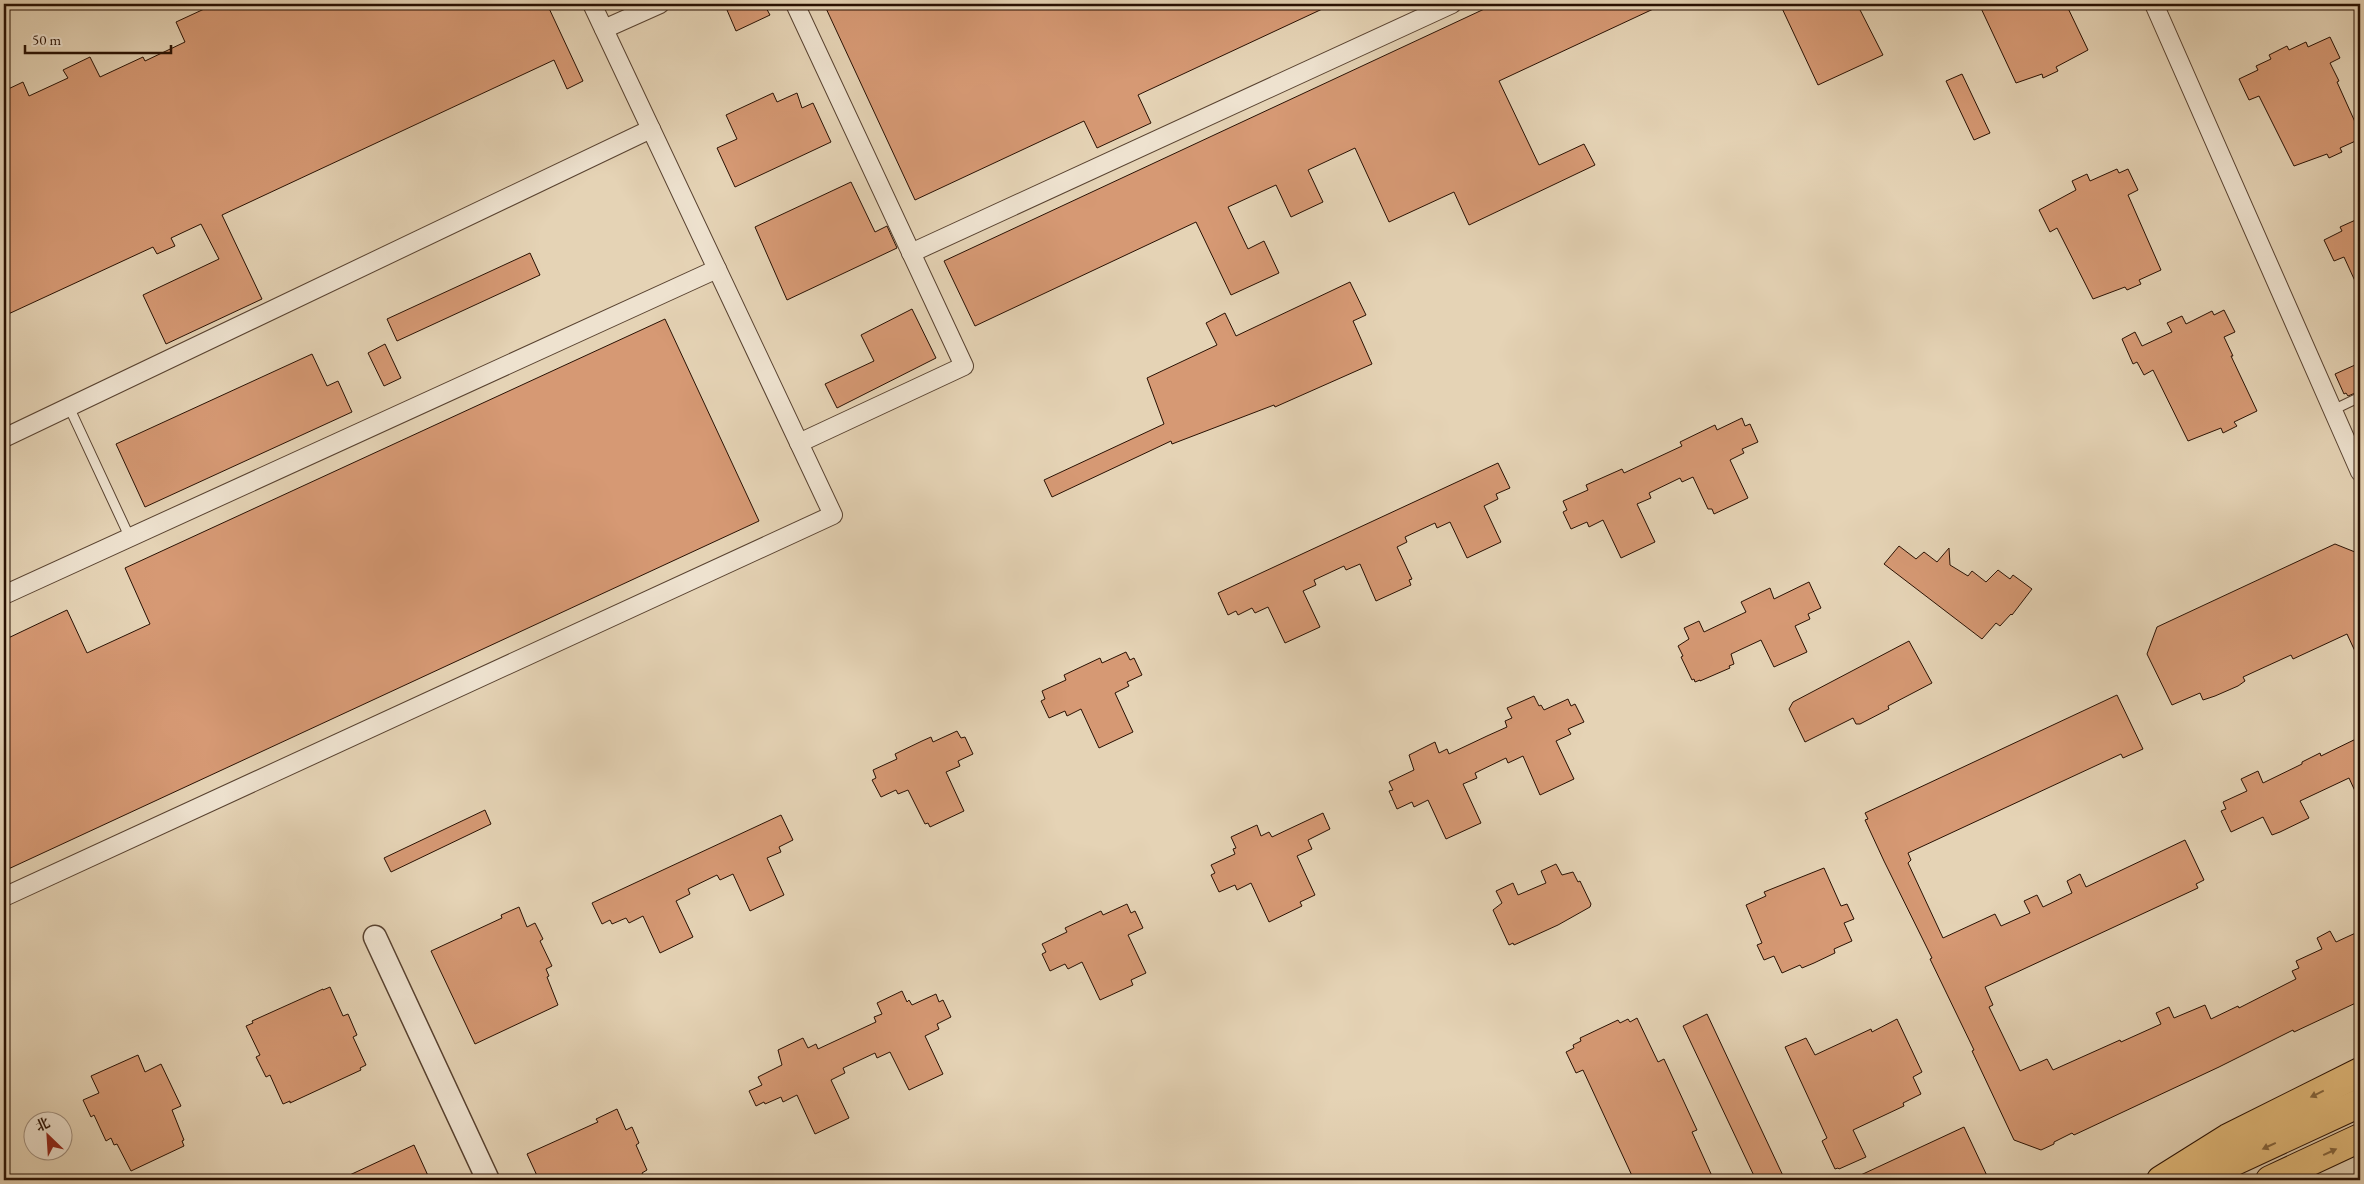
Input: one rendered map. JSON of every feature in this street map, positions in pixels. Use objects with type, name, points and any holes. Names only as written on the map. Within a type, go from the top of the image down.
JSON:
[{"type":"highway","points":[[2161,1180],[2228,1138],[2360,1072]]},
{"type":"highway","points":[[2194,1180],[2360,1103]]},
{"type":"highway","points":[[2270,1180],[2360,1138]]},
{"type":"street","points":[[4,897],[833,515],[592,4]]},
{"type":"street","points":[[604,29],[660,4]]},
{"type":"street","points":[[795,4],[964,366],[799,443]]},
{"type":"street","points":[[912,253],[1452,4]]},
{"type":"street","points":[[2154,4],[2360,472]]},
{"type":"street","points":[[4,438],[651,129]]},
{"type":"street","points":[[4,596],[717,269]]},
{"type":"street","points":[[375,937],[488,1180]]},
{"type":"lane","points":[[2333,410],[2360,397]]},
{"type":"lane","points":[[69,407],[130,538]]},
{"type":"building","points":[[215,4],[547,4],[583,81],[567,89],[554,60],[222,215],[262,299],[166,344],[143,295],[219,259],[201,224],[171,238],[175,246],[157,254],[153,247],[4,316],[4,91],[23,82],[29,96],[68,78],[63,70],[90,57],[100,77],[143,57],[145,61],[185,42],[176,22]]},
{"type":"building","points":[[742,4],[764,4],[770,15],[736,31],[727,10]]},
{"type":"building","points":[[824,4],[1333,4],[1138,95],[1151,123],[1097,148],[1084,121],[915,200]]},
{"type":"building","points":[[1495,4],[1664,4],[1499,81],[1539,165],[1584,144],[1595,165],[1469,225],[1454,192],[1389,222],[1355,148],[1308,170],[1323,202],[1291,217],[1276,185],[1228,207],[1248,249],[1264,241],[1279,273],[1231,295],[1196,222],[975,326],[944,261]]},
{"type":"building","points":[[1780,4],[1857,4],[1883,55],[1818,85]]},
{"type":"building","points":[[1979,4],[2066,4],[2088,50],[2056,67],[2058,71],[2043,78],[2042,74],[2016,83]]},
{"type":"building","points":[[2330,37],[2340,58],[2330,63],[2360,133],[2360,139],[2340,148],[2342,152],[2329,158],[2327,154],[2294,166],[2259,96],[2249,100],[2239,79],[2258,70],[2256,66],[2271,59],[2269,55],[2287,46],[2289,50],[2306,42],[2308,47]]},
{"type":"building","points":[[1962,74],[1990,133],[1974,140],[1946,81]]},
{"type":"building","points":[[773,93],[777,102],[797,93],[802,108],[813,103],[831,142],[735,187],[717,148],[737,139],[726,115]]},
{"type":"building","points":[[2117,169],[2119,173],[2128,169],[2138,190],[2128,195],[2161,270],[2139,280],[2141,284],[2127,290],[2125,287],[2093,299],[2057,228],[2050,232],[2039,210],[2076,190],[2072,181],[2087,174],[2090,181]]},
{"type":"building","points":[[851,182],[875,232],[887,226],[897,248],[787,300],[755,227]]},
{"type":"building","points":[[2360,218],[2360,292],[2344,257],[2334,261],[2324,240],[2342,231],[2340,227]]},
{"type":"building","points":[[530,253],[540,275],[397,341],[387,319]]},
{"type":"building","points":[[1350,282],[1366,315],[1353,321],[1372,364],[1275,407],[1274,405],[1172,444],[1171,441],[1052,497],[1044,480],[1164,424],[1147,378],[1217,345],[1206,323],[1225,313],[1236,336]]},
{"type":"building","points":[[912,309],[936,358],[837,408],[825,384],[874,361],[861,335]]},
{"type":"building","points":[[2224,310],[2235,332],[2224,337],[2257,411],[2234,422],[2237,426],[2223,433],[2221,428],[2188,441],[2153,370],[2144,375],[2137,362],[2133,364],[2122,339],[2135,332],[2142,346],[2172,332],[2167,323],[2182,316],[2186,324],[2212,311],[2214,315]]},
{"type":"building","points":[[665,319],[759,521],[4,871],[4,640],[67,610],[87,653],[150,624],[125,568]]},
{"type":"building","points":[[385,344],[401,378],[384,386],[368,353]]},
{"type":"building","points":[[312,354],[327,386],[338,381],[352,412],[145,507],[116,444]]},
{"type":"building","points":[[2355,365],[2360,376],[2360,391],[2348,396],[2346,393],[2344,394],[2335,374]]},
{"type":"building","points":[[1742,418],[1745,426],[1750,424],[1758,442],[1742,449],[1744,453],[1730,460],[1748,498],[1714,514],[1712,509],[1708,509],[1693,477],[1682,482],[1680,478],[1649,493],[1651,498],[1637,504],[1655,542],[1621,558],[1603,520],[1589,527],[1587,522],[1571,529],[1563,512],[1567,510],[1563,501],[1588,490],[1586,485],[1622,469],[1624,473],[1682,446],[1680,442],[1715,425],[1717,430]]},
{"type":"building","points":[[1498,463],[1510,488],[1496,494],[1498,499],[1484,506],[1501,542],[1467,558],[1450,522],[1437,528],[1435,523],[1405,537],[1407,542],[1397,547],[1412,579],[1409,580],[1411,585],[1376,601],[1360,564],[1346,570],[1344,566],[1314,580],[1316,585],[1303,591],[1320,627],[1285,643],[1268,607],[1255,613],[1252,608],[1238,615],[1236,611],[1228,615],[1218,593]]},
{"type":"building","points":[[2335,544],[2360,554],[2360,662],[2347,634],[2293,659],[2291,655],[2243,677],[2245,681],[2238,686],[2215,696],[2203,700],[2200,693],[2172,705],[2147,654],[2157,627]]},
{"type":"building","points":[[1899,546],[1916,559],[1924,552],[1937,562],[1949,548],[1950,565],[1968,576],[1972,571],[1986,582],[1998,570],[2010,579],[2013,575],[2032,589],[2012,615],[2000,626],[1996,623],[1982,639],[1884,564]]},
{"type":"building","points":[[1809,582],[1821,608],[1808,614],[1810,619],[1795,626],[1807,652],[1774,667],[1761,640],[1731,654],[1734,664],[1729,666],[1730,668],[1700,681],[1695,682],[1694,679],[1692,680],[1678,646],[1689,639],[1684,628],[1699,621],[1704,632],[1746,612],[1741,602],[1770,588],[1774,599]]},
{"type":"building","points":[[1909,641],[1932,683],[1888,706],[1889,709],[1860,724],[1856,724],[1853,718],[1805,742],[1789,709],[1793,702]]},
{"type":"building","points":[[1126,652],[1130,660],[1134,658],[1142,675],[1127,682],[1129,686],[1115,693],[1133,732],[1099,748],[1081,709],[1067,716],[1065,711],[1049,718],[1041,701],[1045,699],[1042,691],[1066,680],[1064,675],[1100,658],[1102,663]]},
{"type":"building","points":[[2117,695],[2143,749],[2123,758],[2121,754],[1908,853],[1911,860],[1908,863],[1943,938],[1995,914],[2001,926],[2030,913],[2024,901],[2037,895],[2043,907],[2072,893],[2067,881],[2080,874],[2086,887],[2185,840],[2204,880],[2196,884],[2198,888],[1985,987],[1993,1005],[1989,1007],[2020,1071],[2047,1059],[2053,1070],[2120,1040],[2121,1042],[2161,1024],[2156,1013],[2169,1007],[2174,1018],[2205,1005],[2211,1019],[2238,1006],[2239,1008],[2296,979],[2292,971],[2299,968],[2296,961],[2322,949],[2317,938],[2330,931],[2336,942],[2360,931],[2360,1001],[2294,1032],[2293,1030],[2074,1135],[2072,1133],[2041,1150],[2014,1140],[1972,1051],[1974,1050],[1930,959],[1932,958],[1865,820],[1868,819],[1865,813]]},
{"type":"building","points":[[1534,696],[1539,706],[1541,705],[1544,710],[1568,699],[1571,706],[1575,704],[1584,722],[1568,729],[1571,734],[1556,741],[1574,779],[1540,795],[1523,756],[1508,763],[1506,758],[1475,773],[1477,778],[1463,784],[1481,823],[1446,839],[1428,800],[1414,807],[1412,802],[1397,809],[1389,791],[1393,790],[1389,782],[1414,770],[1409,755],[1435,742],[1439,753],[1447,749],[1449,754],[1507,727],[1505,721],[1512,718],[1507,708]]},
{"type":"building","points":[[957,731],[961,738],[965,737],[973,754],[958,761],[960,766],[946,772],[964,811],[930,827],[928,823],[925,824],[908,790],[898,794],[896,790],[881,797],[872,780],[876,778],[873,770],[897,759],[895,754],[922,741],[931,737],[933,742]]},
{"type":"building","points":[[2360,737],[2360,802],[2349,778],[2300,801],[2309,818],[2280,832],[2272,835],[2263,817],[2231,832],[2221,811],[2226,809],[2223,802],[2247,791],[2241,779],[2258,771],[2263,783],[2320,753],[2321,756]]},
{"type":"building","points":[[485,810],[491,824],[391,872],[384,858]]},
{"type":"building","points":[[1323,813],[1330,829],[1308,840],[1312,849],[1297,856],[1315,895],[1300,902],[1302,906],[1269,922],[1251,883],[1237,890],[1235,885],[1219,892],[1211,875],[1215,873],[1211,865],[1235,854],[1233,849],[1236,848],[1231,837],[1257,825],[1261,836],[1269,832],[1272,837]]},
{"type":"building","points":[[781,815],[793,840],[779,847],[781,852],[767,858],[784,895],[750,911],[733,874],[720,880],[717,875],[688,889],[690,894],[676,901],[693,937],[660,953],[643,916],[629,923],[626,918],[612,924],[610,920],[602,924],[592,903]]},
{"type":"building","points":[[1556,864],[1562,875],[1573,872],[1578,882],[1580,881],[1591,904],[1590,907],[1558,925],[1514,945],[1513,943],[1509,945],[1493,910],[1502,903],[1496,891],[1513,883],[1518,895],[1546,883],[1541,871]]},
{"type":"building","points":[[1824,868],[1841,906],[1847,904],[1854,919],[1844,923],[1852,941],[1834,949],[1835,953],[1814,963],[1802,968],[1800,965],[1782,973],[1774,956],[1764,960],[1757,945],[1762,943],[1746,905],[1766,896],[1764,892]]},
{"type":"building","points":[[1127,904],[1131,913],[1135,911],[1143,928],[1128,935],[1146,973],[1131,980],[1133,985],[1100,1000],[1082,962],[1068,969],[1065,964],[1050,971],[1042,954],[1046,952],[1042,944],[1067,932],[1065,928],[1101,911],[1103,915]]},
{"type":"building","points":[[519,907],[527,927],[535,923],[543,939],[540,941],[552,966],[546,969],[549,976],[547,977],[558,1005],[475,1044],[431,951],[502,918],[501,915]]},
{"type":"building","points":[[330,987],[343,1016],[348,1014],[357,1035],[353,1037],[366,1065],[360,1068],[361,1070],[290,1103],[290,1101],[283,1104],[270,1075],[266,1077],[256,1057],[260,1055],[246,1026],[253,1023],[252,1021]]},
{"type":"building","points":[[902,991],[907,1002],[909,1000],[912,1005],[936,994],[939,1002],[943,1000],[951,1017],[937,1024],[939,1029],[925,1036],[943,1074],[909,1090],[890,1052],[877,1058],[875,1053],[843,1068],[845,1073],[831,1080],[849,1118],[815,1134],[797,1095],[783,1102],[781,1097],[756,1106],[749,1091],[762,1085],[758,1077],[782,1065],[778,1050],[803,1038],[808,1048],[816,1044],[818,1049],[876,1022],[874,1017],[882,1014],[877,1003]]},
{"type":"building","points":[[1707,1014],[1785,1180],[1756,1180],[1683,1026]]},
{"type":"building","points":[[1637,1018],[1658,1062],[1664,1059],[1697,1130],[1692,1132],[1712,1176],[1703,1180],[1634,1180],[1583,1070],[1576,1073],[1566,1052],[1574,1048],[1573,1045],[1581,1041],[1580,1038],[1618,1020],[1620,1023],[1628,1019],[1630,1022]]},
{"type":"building","points":[[1897,1019],[1922,1072],[1913,1077],[1921,1094],[1903,1103],[1904,1106],[1853,1130],[1866,1157],[1835,1169],[1822,1141],[1827,1138],[1785,1047],[1806,1038],[1815,1055],[1871,1029],[1872,1032]]},
{"type":"building","points":[[138,1055],[145,1072],[161,1064],[181,1106],[172,1110],[184,1140],[182,1141],[184,1146],[131,1171],[117,1144],[114,1145],[111,1138],[106,1141],[94,1115],[91,1117],[83,1100],[99,1093],[91,1076]]},
{"type":"building","points":[[617,1109],[626,1130],[632,1127],[639,1143],[636,1145],[647,1170],[642,1173],[645,1180],[572,1180],[570,1176],[560,1180],[539,1180],[527,1154],[598,1122],[596,1119]]},
{"type":"building","points":[[1964,1127],[1989,1180],[1850,1180]]},
{"type":"building","points":[[414,1145],[430,1180],[339,1180]]}]
